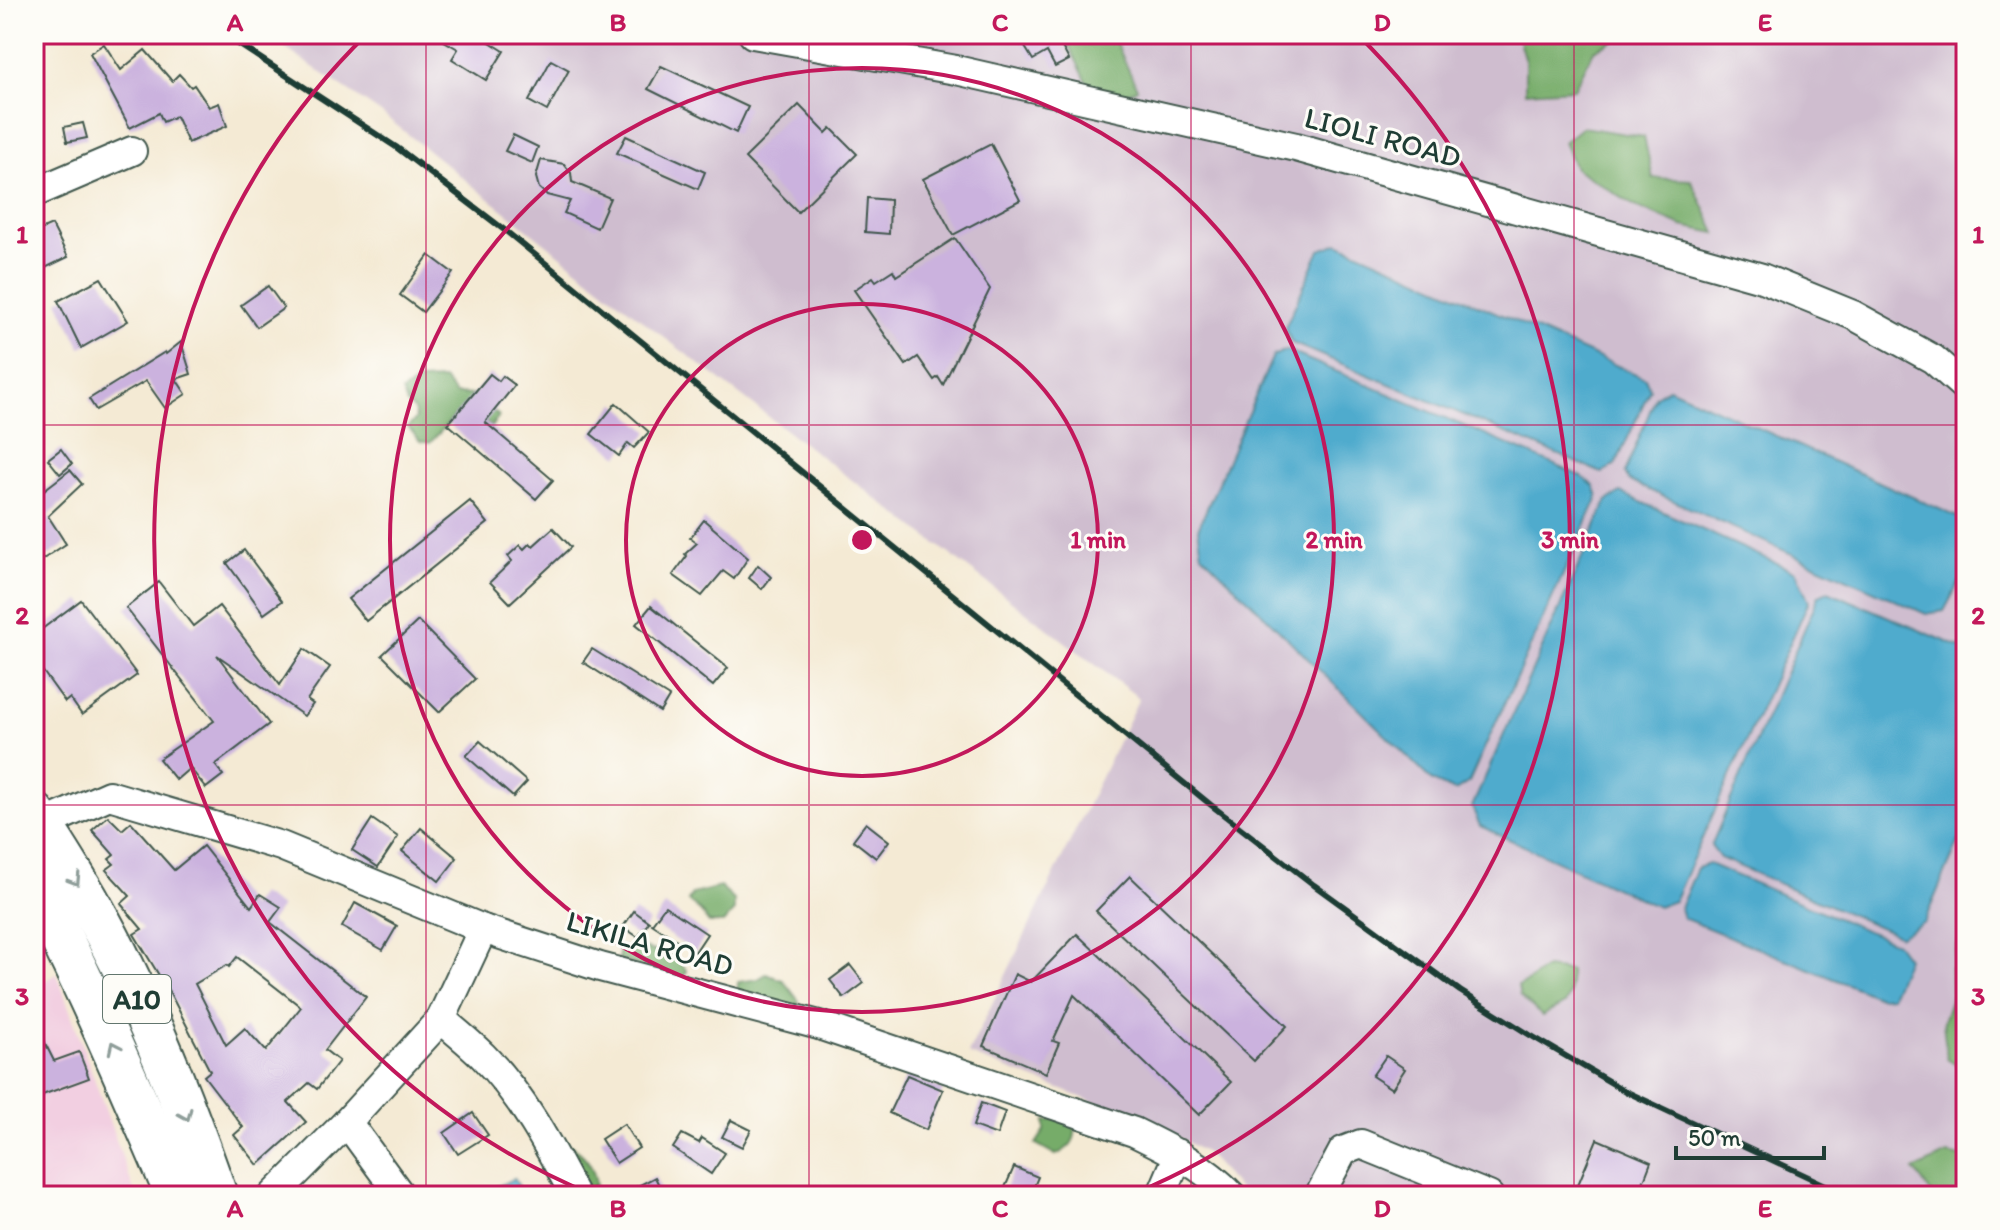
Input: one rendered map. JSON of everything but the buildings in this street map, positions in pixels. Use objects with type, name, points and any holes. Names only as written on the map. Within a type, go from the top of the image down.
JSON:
[{"type":"highway","name":"A10","points":[[38,819],[93,909],[145,1016],[192,1128],[216,1196]]},
{"type":"highway","name":"A10","points":[[34,884],[118,1057],[177,1196]]},
{"type":"street","name":"LIOLI ROAD","points":[[753,34],[956,70],[1296,147],[1762,278],[1853,315],[1933,359],[1966,388]]},
{"type":"street","points":[[34,193],[132,151]]},
{"type":"street","name":"LIKILA ROAD","points":[[38,819],[109,795],[281,846],[483,929],[600,967],[819,1025],[1134,1132],[1213,1175],[1232,1196]]},
{"type":"street","points":[[273,1196],[347,1122],[441,1019],[483,929]]},
{"type":"street","points":[[441,1019],[482,1054],[503,1080],[551,1151],[575,1196]]},
{"type":"street","points":[[347,1122],[401,1196]]},
{"type":"street","points":[[1319,1196],[1343,1151],[1361,1144],[1489,1196]]},
{"type":"street","points":[[1161,1196],[1179,1154]]},
{"type":"shaded area","points":[[264,34],[1063,34],[1088,84],[1136,88],[1112,34],[1534,34],[1594,50],[1627,34],[1966,34],[1966,1196],[1245,1196],[1206,1153],[1162,1128],[968,1054],[1139,698],[665,338],[381,113]]},
{"type":"shaded area","points":[[57,974],[136,1196],[34,1196],[34,987]]},
{"type":"green space","points":[[1063,34],[1112,34],[1137,88],[1125,95],[1088,84]]},
{"type":"green space","points":[[1517,34],[1627,34],[1594,50],[1574,89],[1525,92],[1525,61]]},
{"type":"green space","points":[[1582,127],[1644,137],[1653,178],[1691,180],[1716,233],[1682,226],[1635,206],[1575,168],[1564,142]]},
{"type":"green space","points":[[444,380],[455,394],[474,395],[499,416],[491,427],[465,405],[430,443],[420,441],[408,427],[416,419],[402,392],[418,381]]},
{"type":"green space","points":[[720,887],[734,900],[734,911],[723,923],[709,923],[688,901],[692,894]]},
{"type":"green space","points":[[1966,928],[1966,1068],[1947,1059],[1943,1022],[1952,995],[1951,969]]},
{"type":"green space","points":[[636,946],[678,960],[687,972],[680,980],[618,959],[620,948]]},
{"type":"green space","points":[[1545,968],[1570,971],[1570,993],[1565,1004],[1542,1016],[1520,996],[1518,986]]},
{"type":"green space","points":[[766,974],[783,980],[799,1001],[797,1014],[737,997],[738,982],[758,979]]},
{"type":"green space","points":[[1057,1119],[1075,1126],[1075,1136],[1072,1144],[1056,1155],[1036,1144],[1045,1130],[1045,1121]]},
{"type":"green space","points":[[569,1145],[587,1161],[596,1185],[582,1191],[562,1153]]},
{"type":"green space","points":[[1947,1154],[1966,1158],[1966,1196],[1933,1196],[1914,1170]]},
{"type":"water","points":[[1338,243],[1645,378],[1650,389],[1616,464],[1602,473],[1292,343],[1285,328],[1320,250]]},
{"type":"water","points":[[1286,350],[1581,476],[1594,486],[1598,497],[1469,782],[1455,791],[1432,781],[1202,554],[1198,529],[1273,356]]},
{"type":"water","points":[[1669,388],[1966,521],[1966,570],[1944,611],[1926,614],[1629,481],[1625,473],[1656,396]]},
{"type":"water","points":[[1621,493],[1796,572],[1809,601],[1674,901],[1658,907],[1480,826],[1472,807],[1607,501]]},
{"type":"water","points":[[1828,591],[1966,650],[1966,825],[1924,922],[1900,936],[1720,858],[1711,846],[1819,595]]},
{"type":"water","points":[[1709,864],[1896,943],[1907,958],[1891,996],[1879,997],[1683,918],[1680,908],[1697,868]]},
{"type":"water","points":[[514,1178],[521,1190],[511,1196],[502,1196],[497,1187]]},
{"type":"railway","points":[[223,34],[396,147],[507,232],[1211,805],[1314,885],[1460,991],[1625,1091],[1849,1196]]}]
